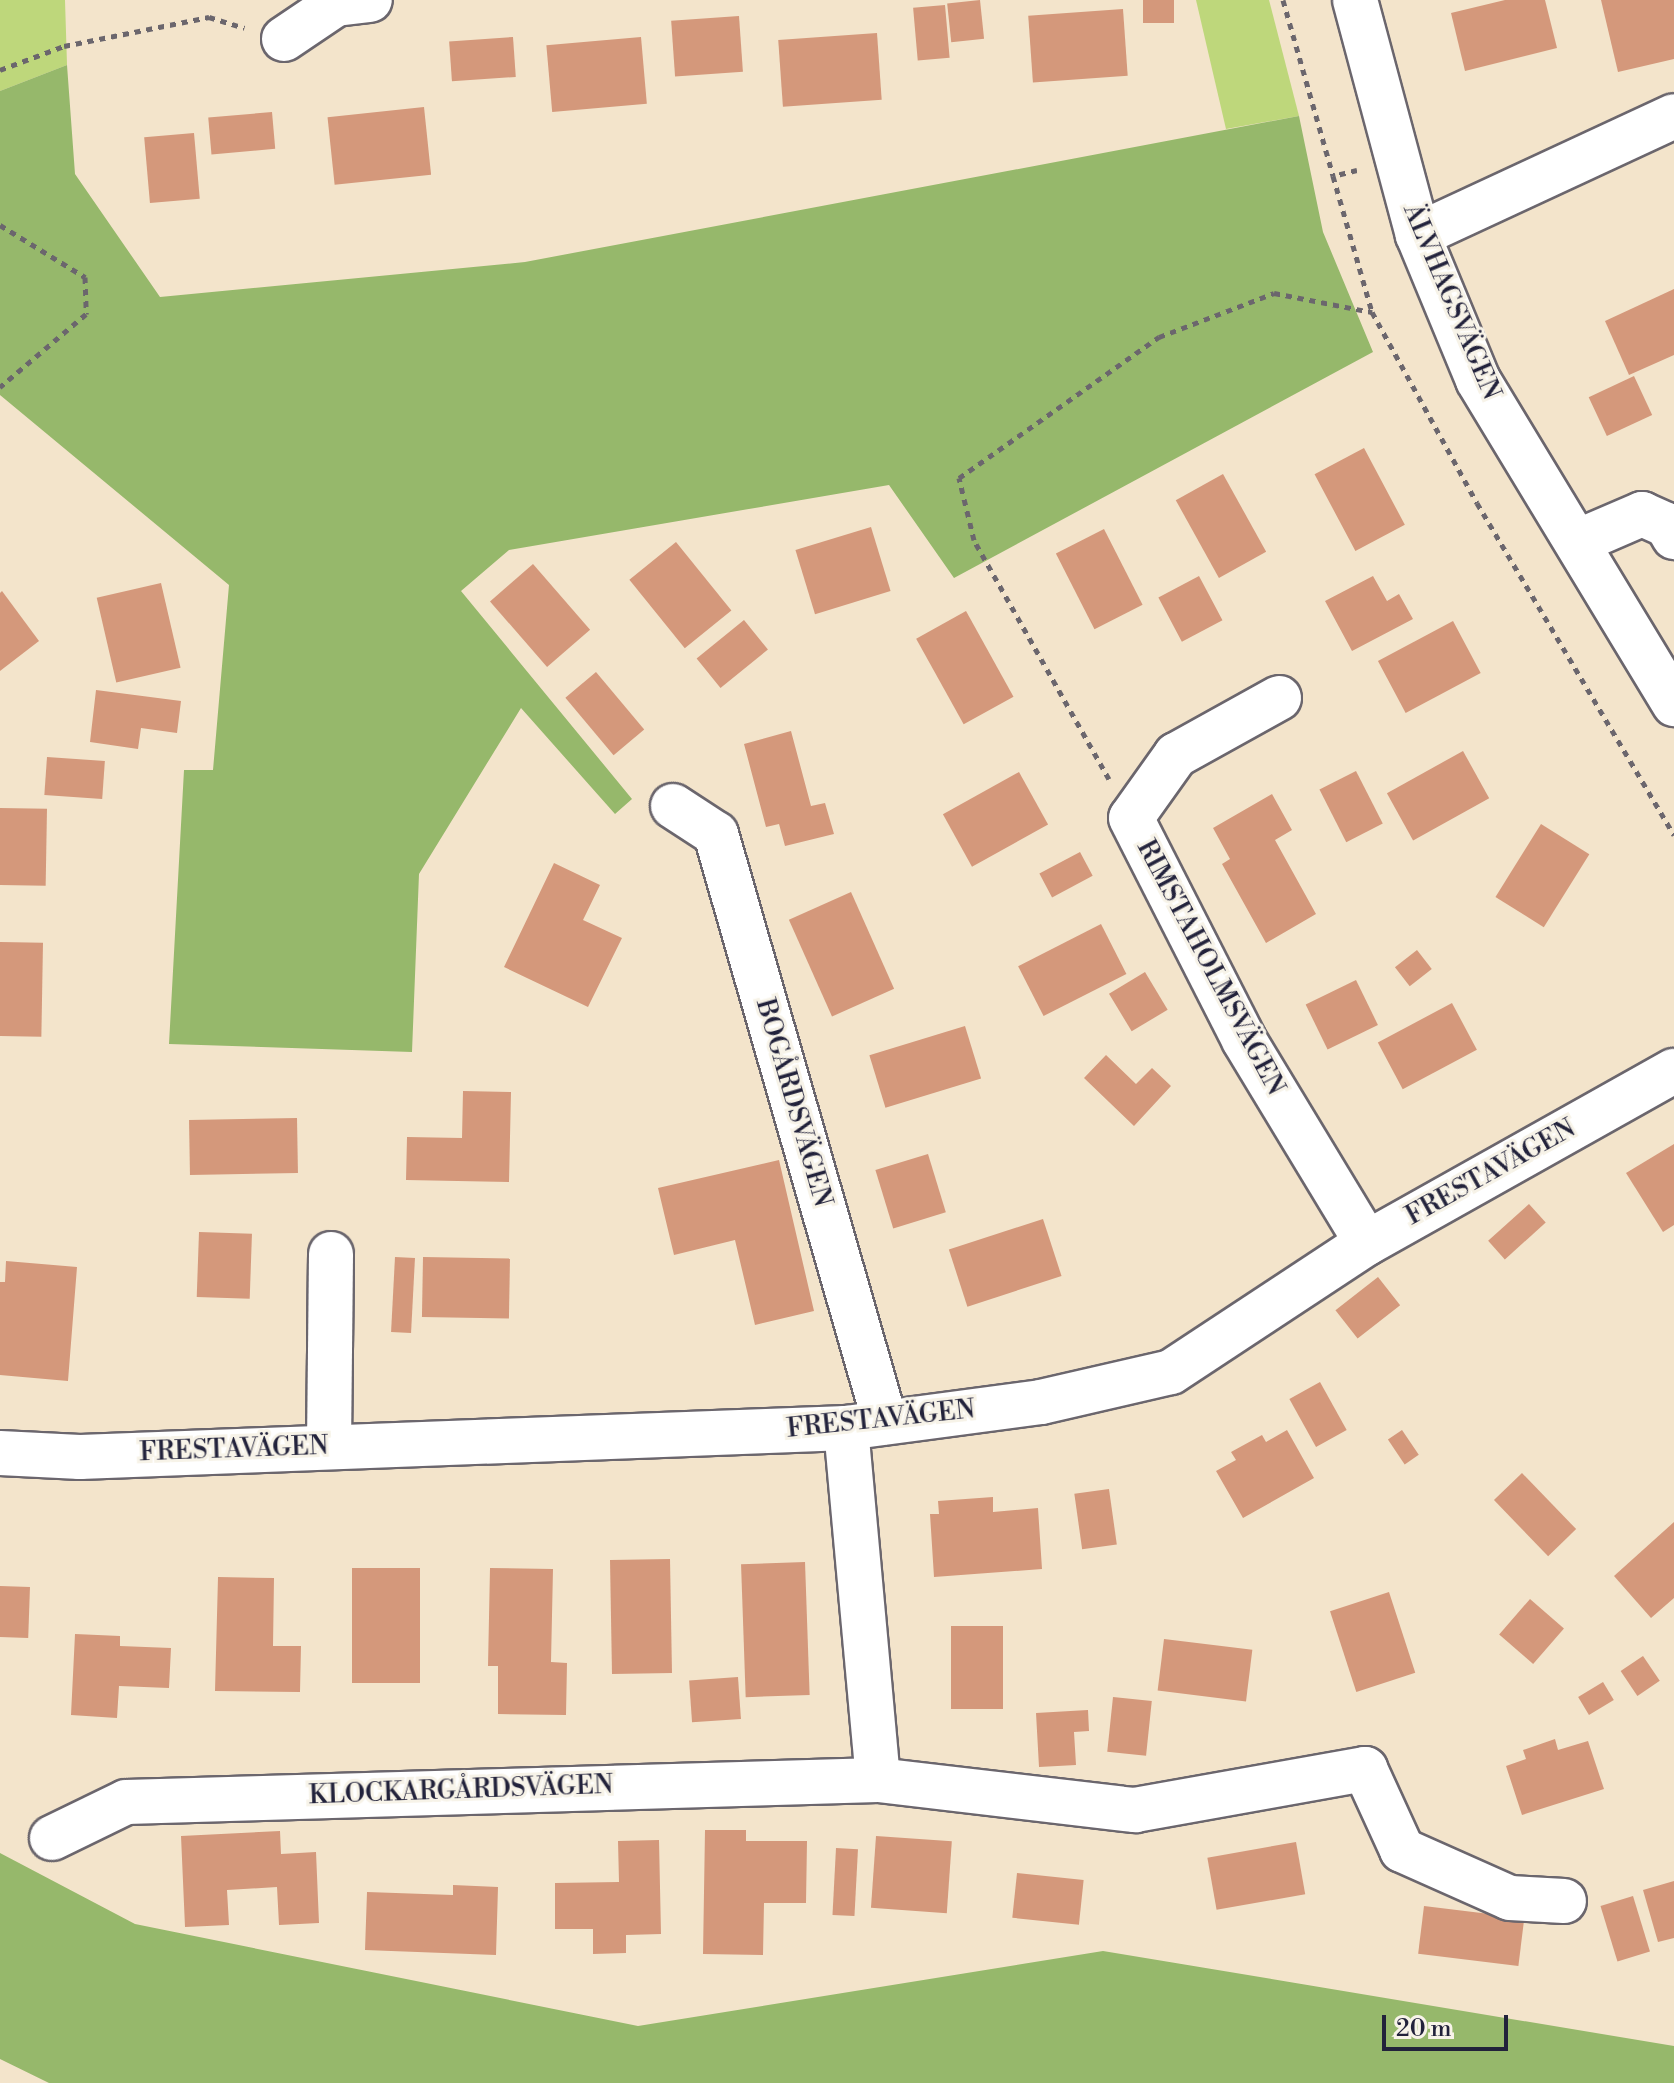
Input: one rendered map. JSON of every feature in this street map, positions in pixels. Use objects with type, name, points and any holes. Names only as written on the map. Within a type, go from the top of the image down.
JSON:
[{"type":"street","points":[[284,39],[336,4],[370,0]]},
{"type":"street","name":"ÄLVHAGSVÄGEN","points":[[1355,0],[1418,235],[1478,380],[1674,704]]},
{"type":"street","points":[[1418,235],[1674,116]]},
{"type":"street","points":[[1577,542],[1642,514],[1667,525],[1674,537]]},
{"type":"street","name":"RIMSTAHOLMSVÄGEN","points":[[1279,698],[1176,755],[1131,818],[1244,1040],[1367,1243]]},
{"type":"street","name":"BOGÅRDSVÄGEN","points":[[673,806],[716,834],[865,1425]]},
{"type":"street","name":"FRESTAVÄGEN","points":[[0,1453],[80,1457],[865,1425],[1041,1402],[1171,1372],[1367,1243],[1674,1071]]},
{"type":"street","points":[[329,1446],[331,1254]]},
{"type":"street","points":[[865,1425],[878,1780]]},
{"type":"street","name":"KLOCKARGÅRDSVÄGEN","points":[[52,1838],[126,1802],[878,1780],[1135,1810],[1365,1769],[1402,1850],[1510,1898],[1564,1901]]},
{"type":"path","points":[[1283,0],[1372,312],[1477,503],[1674,835]]},
{"type":"path","points":[[0,70],[64,46],[209,17],[284,39]]},
{"type":"path","points":[[1333,176],[1396,161]]},
{"type":"path","points":[[0,225],[85,277],[86,314],[0,387]]},
{"type":"path","points":[[1131,818],[974,540],[959,478],[1159,337],[1274,293],[1372,312]]},
{"type":"green space","points":[[0,0],[65,0],[67,65],[0,91]]},
{"type":"green space","points":[[1196,0],[1269,0],[1299,116],[1226,129]]},
{"type":"green space","points":[[67,65],[75,174],[160,297],[525,262],[1299,116],[1323,232],[1373,352],[954,578],[889,485],[509,550],[461,591],[632,799],[615,814],[521,708],[419,874],[412,1052],[169,1044],[184,770],[213,770],[229,585],[0,395],[0,91]]},
{"type":"green space","points":[[0,1853],[135,1924],[638,2026],[1103,1951],[1674,2046],[1674,2083],[49,2083],[0,2059]]},
{"type":"building","points":[[980,0],[984,39],[951,42],[947,3]]},
{"type":"building","points":[[1143,0],[1174,0],[1174,23],[1143,23]]},
{"type":"building","points":[[1505,0],[1545,0],[1557,48],[1465,71],[1451,13]]},
{"type":"building","points":[[1601,0],[1674,0],[1674,59],[1618,72]]},
{"type":"building","points":[[945,5],[950,58],[918,61],[913,8]]},
{"type":"building","points":[[1123,9],[1128,76],[1033,82],[1028,16]]},
{"type":"building","points":[[739,16],[743,72],[675,77],[671,21]]},
{"type":"building","points":[[877,33],[882,100],[783,107],[778,40]]},
{"type":"building","points":[[513,37],[516,77],[452,81],[449,41]]},
{"type":"building","points":[[641,37],[647,104],[552,112],[546,45]]},
{"type":"building","points":[[424,107],[431,175],[335,185],[328,117]]},
{"type":"building","points":[[272,112],[275,149],[211,154],[208,118]]},
{"type":"building","points":[[194,133],[200,199],[150,203],[144,137]]},
{"type":"building","points":[[1674,289],[1674,355],[1629,375],[1605,321]]},
{"type":"building","points":[[1634,376],[1652,415],[1607,436],[1589,397]]},
{"type":"building","points":[[1364,448],[1405,525],[1355,551],[1315,474]]},
{"type":"building","points":[[1223,474],[1266,552],[1219,578],[1176,500]]},
{"type":"building","points":[[871,527],[891,591],[815,614],[795,550]]},
{"type":"building","points":[[1104,529],[1143,605],[1094,629],[1056,554]]},
{"type":"building","points":[[676,542],[731,610],[685,648],[629,580]]},
{"type":"building","points":[[533,564],[590,630],[547,667],[490,601]]},
{"type":"building","points":[[1199,576],[1222,620],[1182,642],[1158,598]]},
{"type":"building","points":[[1373,576],[1387,601],[1399,594],[1413,619],[1352,651],[1325,601]]},
{"type":"building","points":[[161,583],[181,668],[116,683],[97,598]]},
{"type":"building","points":[[2,591],[39,641],[0,671],[0,593]]},
{"type":"building","points":[[966,611],[1014,697],[964,724],[916,639]]},
{"type":"building","points":[[744,620],[768,650],[721,688],[697,658]]},
{"type":"building","points":[[1453,621],[1481,673],[1406,713],[1378,661]]},
{"type":"building","points":[[596,672],[644,729],[614,755],[565,698]]},
{"type":"building","points":[[96,690],[181,701],[177,733],[141,728],[138,749],[90,742]]},
{"type":"building","points":[[791,731],[811,806],[825,803],[834,834],[785,846],[779,824],[766,827],[744,744]]},
{"type":"building","points":[[1463,751],[1489,798],[1413,840],[1387,793]]},
{"type":"building","points":[[47,757],[105,761],[102,799],[44,795]]},
{"type":"building","points":[[1356,771],[1383,824],[1346,842],[1319,790]]},
{"type":"building","points":[[1019,772],[1048,824],[972,867],[943,814]]},
{"type":"building","points":[[1272,794],[1292,830],[1275,840],[1316,914],[1266,943],[1222,864],[1230,859],[1213,828]]},
{"type":"building","points":[[0,808],[47,809],[46,886],[0,885]]},
{"type":"building","points":[[1541,824],[1589,854],[1544,927],[1495,897]]},
{"type":"building","points":[[1080,852],[1093,876],[1052,897],[1039,874]]},
{"type":"building","points":[[554,863],[600,885],[583,920],[622,938],[588,1007],[504,967]]},
{"type":"building","points":[[851,892],[894,989],[832,1016],[789,920]]},
{"type":"building","points":[[1101,924],[1126,974],[1044,1016],[1018,966]]},
{"type":"building","points":[[0,942],[43,943],[41,1037],[0,1036]]},
{"type":"building","points":[[1417,950],[1432,969],[1410,986],[1395,967]]},
{"type":"building","points":[[1145,972],[1168,1010],[1132,1031],[1109,994]]},
{"type":"building","points":[[1356,980],[1378,1025],[1328,1049],[1306,1005]]},
{"type":"building","points":[[1452,1003],[1477,1050],[1403,1089],[1378,1042]]},
{"type":"building","points":[[965,1026],[981,1079],[885,1108],[869,1055]]},
{"type":"building","points":[[1106,1055],[1136,1084],[1152,1068],[1171,1086],[1134,1126],[1084,1078]]},
{"type":"building","points":[[463,1091],[511,1092],[509,1182],[406,1180],[407,1137],[462,1138]]},
{"type":"building","points":[[297,1118],[298,1173],[190,1175],[189,1120]]},
{"type":"building","points":[[1674,1144],[1674,1225],[1663,1232],[1626,1173]]},
{"type":"building","points":[[928,1154],[946,1212],[893,1228],[875,1170]]},
{"type":"building","points":[[779,1160],[814,1311],[755,1325],[735,1240],[674,1255],[658,1188]]},
{"type":"building","points":[[1529,1204],[1546,1223],[1505,1259],[1488,1241]]},
{"type":"building","points":[[1043,1219],[1062,1276],[967,1307],[949,1250]]},
{"type":"building","points":[[199,1232],[252,1234],[250,1299],[197,1297]]},
{"type":"building","points":[[395,1257],[415,1258],[411,1333],[391,1332]]},
{"type":"building","points":[[423,1257],[510,1259],[509,1319],[422,1317]]},
{"type":"building","points":[[6,1261],[77,1267],[68,1381],[0,1375],[0,1282],[5,1282]]},
{"type":"building","points":[[1378,1277],[1400,1305],[1358,1339],[1335,1310]]},
{"type":"building","points":[[1320,1382],[1347,1430],[1316,1447],[1289,1399]]},
{"type":"building","points":[[1287,1430],[1314,1478],[1243,1518],[1216,1471],[1236,1460],[1231,1452],[1262,1435],[1266,1442]]},
{"type":"building","points":[[1402,1430],[1419,1455],[1405,1464],[1388,1440]]},
{"type":"building","points":[[1522,1473],[1576,1529],[1548,1556],[1494,1500]]},
{"type":"building","points":[[1109,1489],[1117,1544],[1082,1549],[1074,1494]]},
{"type":"building","points":[[993,1497],[993,1512],[1038,1508],[1042,1569],[934,1577],[930,1514],[939,1514],[938,1501]]},
{"type":"building","points":[[1674,1522],[1674,1598],[1651,1618],[1614,1576]]},
{"type":"building","points":[[670,1559],[672,1673],[612,1674],[610,1560]]},
{"type":"building","points":[[805,1562],[810,1695],[746,1697],[741,1564]]},
{"type":"building","points":[[352,1568],[420,1568],[420,1683],[352,1683]]},
{"type":"building","points":[[490,1568],[553,1569],[551,1662],[567,1663],[566,1715],[498,1714],[498,1666],[488,1666]]},
{"type":"building","points":[[218,1577],[274,1578],[273,1646],[301,1646],[300,1692],[215,1691]]},
{"type":"building","points":[[0,1586],[30,1587],[28,1638],[0,1637]]},
{"type":"building","points":[[1389,1592],[1415,1673],[1356,1692],[1330,1611]]},
{"type":"building","points":[[1530,1599],[1564,1629],[1533,1664],[1499,1634]]},
{"type":"building","points":[[951,1626],[1003,1626],[1003,1709],[951,1709]]},
{"type":"building","points":[[75,1634],[120,1636],[120,1646],[171,1648],[169,1688],[119,1686],[117,1718],[71,1715]]},
{"type":"building","points":[[1164,1639],[1252,1650],[1246,1701],[1158,1691]]},
{"type":"building","points":[[1643,1656],[1660,1681],[1637,1696],[1621,1671]]},
{"type":"building","points":[[738,1677],[741,1719],[692,1722],[689,1680]]},
{"type":"building","points":[[1603,1682],[1614,1700],[1589,1715],[1578,1697]]},
{"type":"building","points":[[1113,1697],[1152,1701],[1146,1756],[1107,1752]]},
{"type":"building","points":[[1088,1710],[1089,1731],[1074,1732],[1076,1765],[1039,1767],[1036,1713]]},
{"type":"building","points":[[1555,1739],[1558,1750],[1588,1741],[1604,1789],[1522,1815],[1506,1766],[1526,1759],[1523,1750]]},
{"type":"building","points":[[705,1830],[746,1830],[746,1841],[807,1841],[806,1903],[764,1903],[763,1955],[703,1954]]},
{"type":"building","points":[[280,1831],[281,1854],[316,1852],[319,1923],[279,1925],[277,1887],[227,1890],[229,1925],[185,1927],[181,1836]]},
{"type":"building","points":[[876,1836],[952,1841],[947,1913],[871,1908]]},
{"type":"building","points":[[659,1840],[661,1934],[626,1935],[626,1953],[593,1954],[593,1929],[555,1929],[555,1883],[619,1882],[618,1841]]},
{"type":"building","points":[[1296,1842],[1305,1894],[1217,1910],[1207,1858]]},
{"type":"building","points":[[836,1848],[858,1849],[854,1916],[832,1915]]},
{"type":"building","points":[[1017,1873],[1084,1880],[1079,1925],[1012,1918]]},
{"type":"building","points":[[1674,1881],[1674,1938],[1658,1942],[1643,1890]]},
{"type":"building","points":[[453,1885],[498,1887],[496,1955],[365,1950],[367,1892],[453,1895]]},
{"type":"building","points":[[1633,1896],[1650,1951],[1617,1961],[1600,1906]]},
{"type":"building","points":[[1424,1906],[1524,1918],[1518,1966],[1418,1954]]}]
